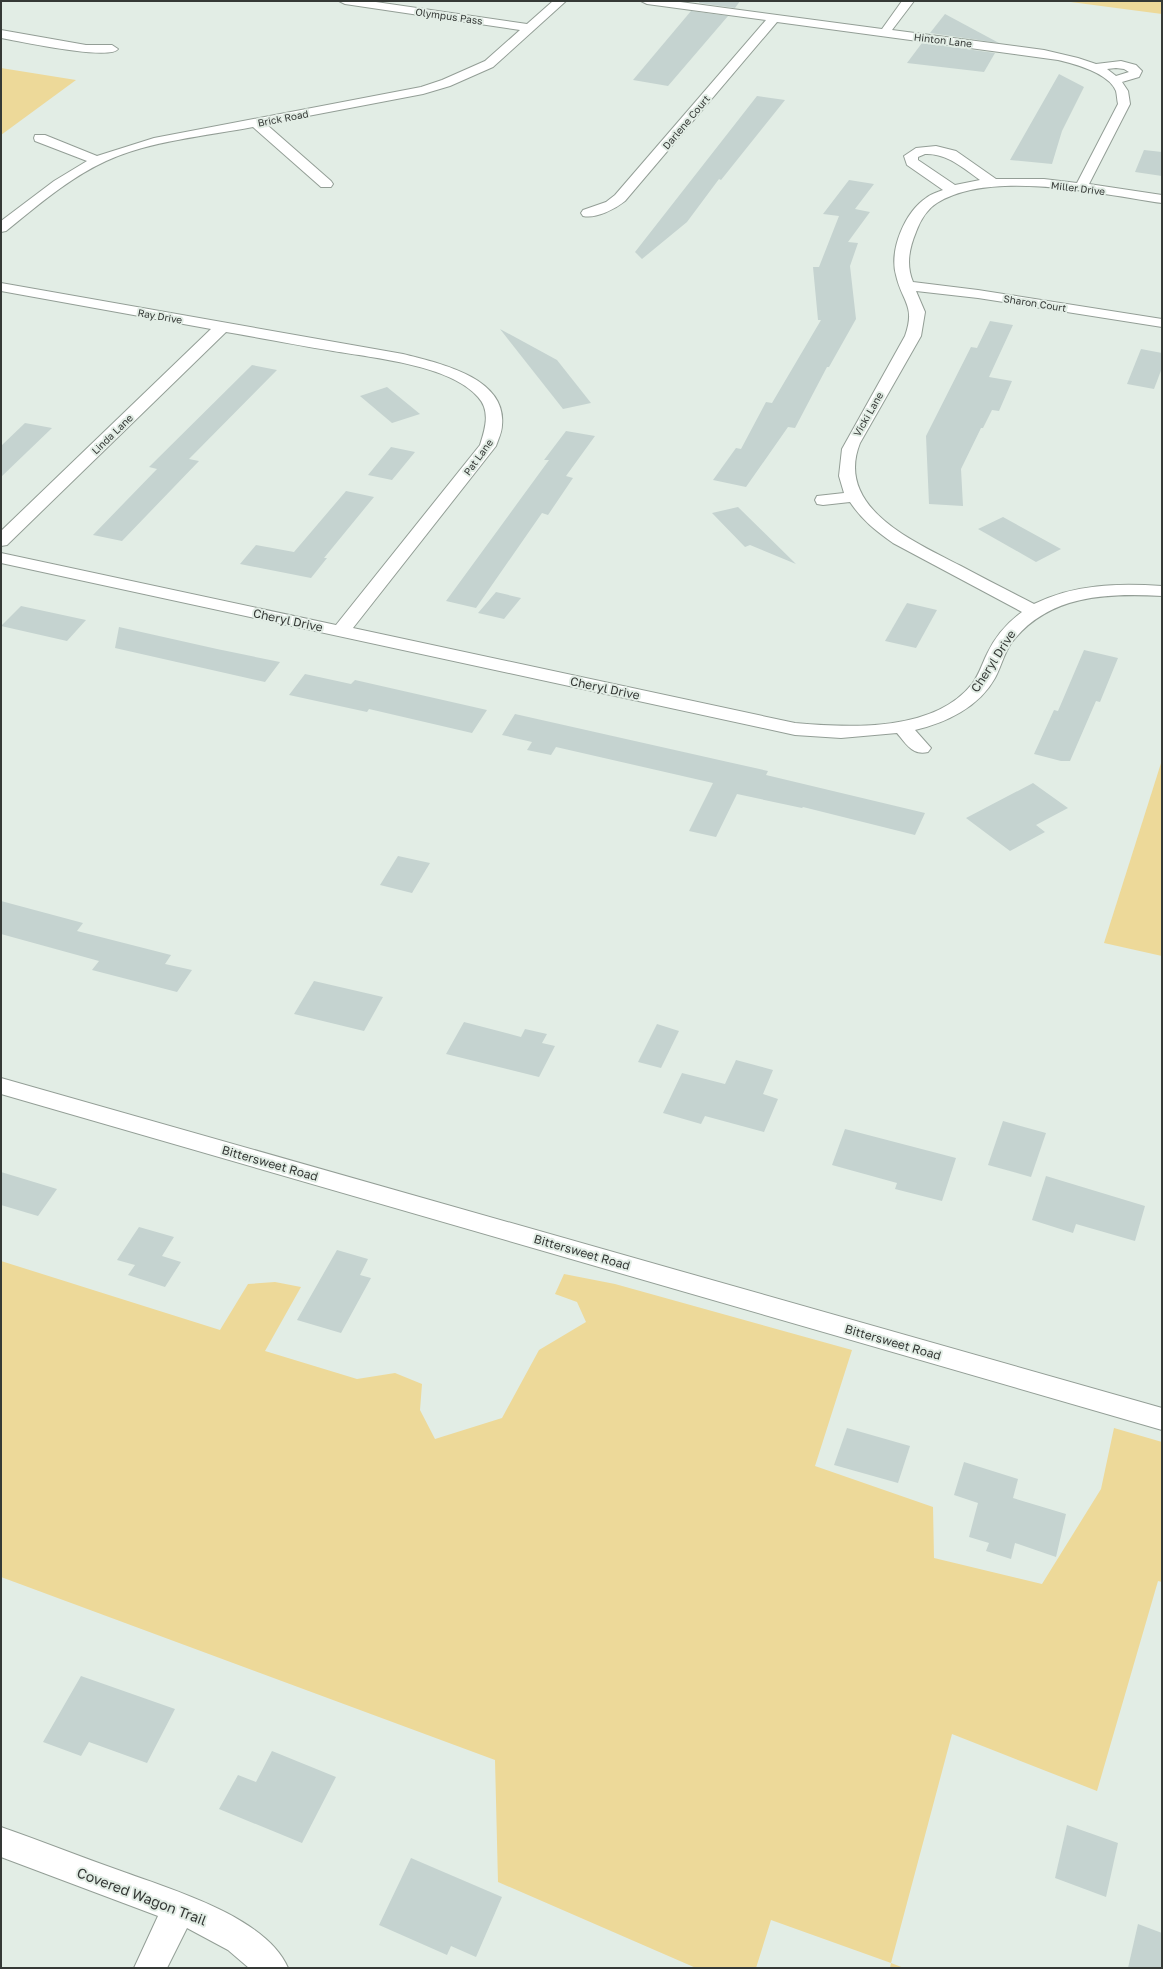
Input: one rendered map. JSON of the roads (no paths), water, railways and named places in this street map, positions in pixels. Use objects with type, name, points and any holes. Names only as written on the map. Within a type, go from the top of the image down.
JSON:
[{"type":"street","name":"Olympus Pass","points":[[345,1],[530,28]]},
{"type":"street","name":"Brick Road","points":[[1,228],[96,160],[154,142],[423,90],[446,83],[489,64],[560,1]]},
{"type":"street","name":"Hinton Lane","points":[[647,1],[1052,55],[1080,62],[1094,68],[1114,80]]},
{"type":"street","points":[[885,32],[908,1]]},
{"type":"street","name":"Darlene Court","points":[[588,213],[611,205],[620,198],[774,18]]},
{"type":"street","points":[[1,34],[86,49],[112,49]]},
{"type":"street","points":[[1081,187],[1124,104],[1122,91],[1114,80],[1135,74],[1136,70],[1129,66],[1122,65],[1094,68]]},
{"type":"street","points":[[257,123],[326,184]]},
{"type":"street","points":[[40,138],[96,160]]},
{"type":"street","points":[[954,191],[912,162],[911,156],[922,150],[945,152],[951,154],[993,183]]},
{"type":"street","name":"Miller Drive","points":[[993,183],[1032,183],[1081,187],[1162,199]]},
{"type":"street","name":"Vicki Lane","points":[[993,183],[954,191],[931,201],[920,212],[913,223],[904,248],[900,265],[901,272],[917,309],[917,324],[913,336],[853,442],[846,467],[847,479],[855,497],[867,514],[892,534],[917,550],[1033,610]]},
{"type":"street","name":"Sharon Court","points":[[907,286],[978,294],[1162,323]]},
{"type":"street","name":"Ray Drive","points":[[1,287],[320,344]]},
{"type":"street","name":"Linda Lane","points":[[1,541],[222,327]]},
{"type":"street","name":"Pat Lane","points":[[320,344],[403,359],[442,368],[461,376],[484,393],[491,402],[494,410],[495,422],[494,432],[488,446],[341,631]]},
{"type":"street","points":[[823,500],[855,497]]},
{"type":"street","name":"Cheryl Drive","points":[[1,558],[795,729],[856,733],[902,727],[944,713],[963,702],[978,690],[989,672],[1003,642],[1018,624],[1033,610],[1063,598],[1100,590],[1162,591]]},
{"type":"street","points":[[902,727],[920,748]]},
{"type":"street","name":"Bittersweet Road","points":[[1,1086],[1162,1419]]},
{"type":"street","name":"Covered Wagon Trail","points":[[1,1842],[213,1923],[243,1942],[272,1968]]},
{"type":"street","points":[[150,1968],[179,1909]]}]
